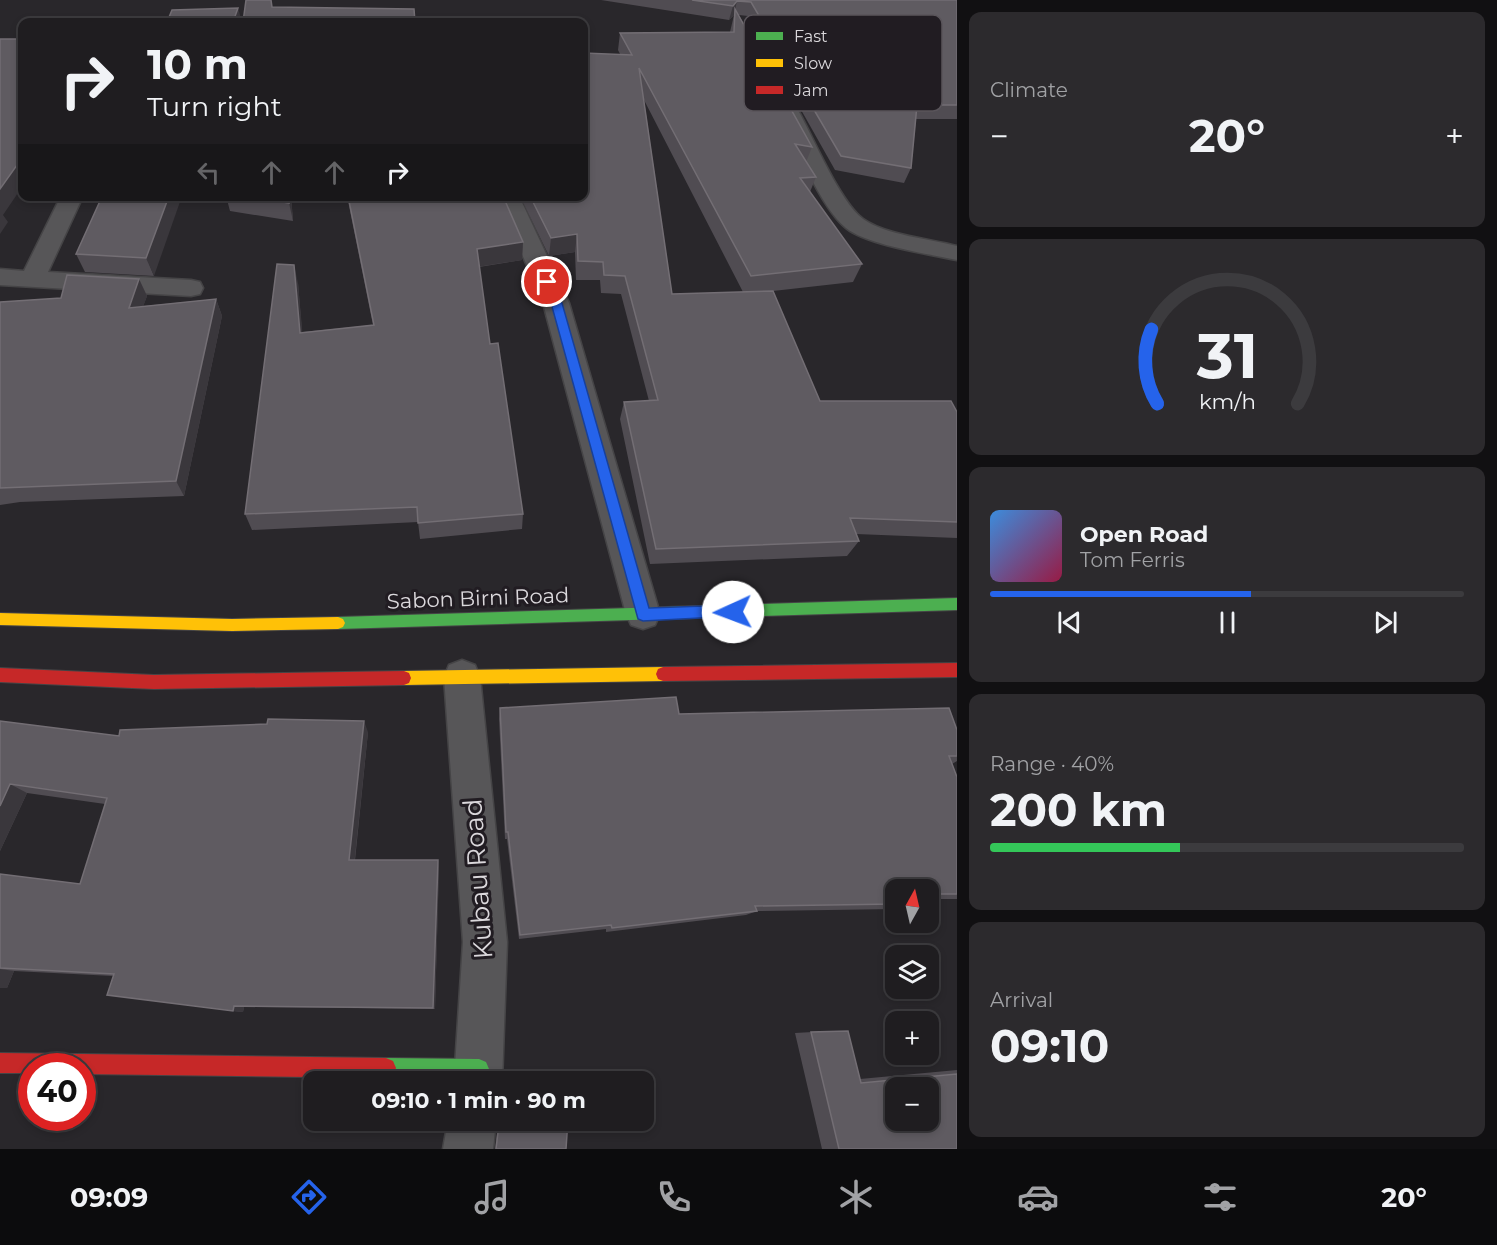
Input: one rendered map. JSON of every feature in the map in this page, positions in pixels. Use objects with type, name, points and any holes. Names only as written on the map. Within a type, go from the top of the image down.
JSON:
[{"type":"street","points":[[789,111],[843,210],[855,224],[881,234],[957,253]]},
{"type":"street","points":[[32,279],[70,201]]},
{"type":"street","points":[[510,201],[556,303],[643,614]]},
{"type":"street","points":[[0,277],[191,288]]},
{"type":"street","name":"Sabon Birni Road","points":[[0,619],[232,625],[957,604]]},
{"type":"street","points":[[0,675],[154,682],[957,670]]},
{"type":"street","name":"Kubau Road","points":[[462,677],[485,942],[479,1071]]},
{"type":"street","points":[[0,1063],[303,1071]]},
{"type":"street","points":[[468,1149],[470,1131]]},
{"type":"building","points":[[246,0],[271,0],[272,7],[414,9],[415,18],[244,18]]},
{"type":"building","points":[[692,0],[957,0],[957,105],[942,105],[942,15],[759,15],[751,2],[737,1],[733,6]]},
{"type":"building","points":[[238,8],[234,18],[169,18],[172,10]]},
{"type":"building","points":[[735,9],[744,25],[744,111],[792,111],[812,147],[795,144],[816,177],[800,178],[862,264],[751,276],[639,68],[672,294],[773,291],[820,401],[951,401],[957,412],[957,522],[850,518],[859,541],[656,549],[624,402],[658,400],[625,276],[604,275],[603,262],[578,261],[577,234],[551,238],[532,201],[588,201],[588,53],[632,55],[620,33],[734,32]]},
{"type":"building","points":[[0,39],[18,39],[18,164],[0,189]]},
{"type":"building","points":[[815,111],[916,111],[911,168],[841,156]]},
{"type":"building","points":[[100,201],[167,201],[146,258],[76,254]]},
{"type":"building","points":[[349,201],[505,201],[523,242],[477,249],[490,344],[498,343],[523,514],[418,523],[417,507],[245,514],[277,264],[294,265],[300,333],[374,325]]},
{"type":"building","points":[[67,275],[139,279],[129,308],[216,299],[176,481],[0,488],[0,302],[61,298]]},
{"type":"building","points":[[676,697],[679,714],[949,708],[957,730],[957,756],[949,756],[957,777],[957,894],[939,894],[939,879],[885,879],[885,904],[755,906],[757,911],[612,928],[611,925],[520,935],[508,832],[506,832],[500,708]]},
{"type":"building","points":[[268,719],[364,721],[349,860],[438,860],[433,1008],[234,1006],[233,1011],[107,995],[114,974],[0,968],[0,874],[80,884],[107,798],[10,784],[0,806],[0,721],[119,736],[120,730],[267,724]]},
{"type":"building","points":[[848,1031],[861,1083],[885,1081],[885,1131],[939,1131],[939,1077],[925,1077],[957,1074],[957,1149],[839,1149],[811,1032]]},
{"type":"building","points":[[498,1131],[567,1131],[566,1149],[496,1149]]},
{"type":"traffic: fast","points":[[338,623],[957,604]]},
{"type":"traffic: fast","points":[[386,1068],[479,1069]]},
{"type":"traffic: slow","points":[[0,619],[232,625],[338,623]]},
{"type":"traffic: slow","points":[[404,678],[663,674]]},
{"type":"traffic: jam","points":[[663,674],[957,670]]},
{"type":"traffic: jam","points":[[0,675],[154,682],[404,678]]},
{"type":"traffic: jam","points":[[0,1063],[386,1068]]},
{"type":"route","points":[[547,282],[556,303],[643,614],[733,612]]}]
